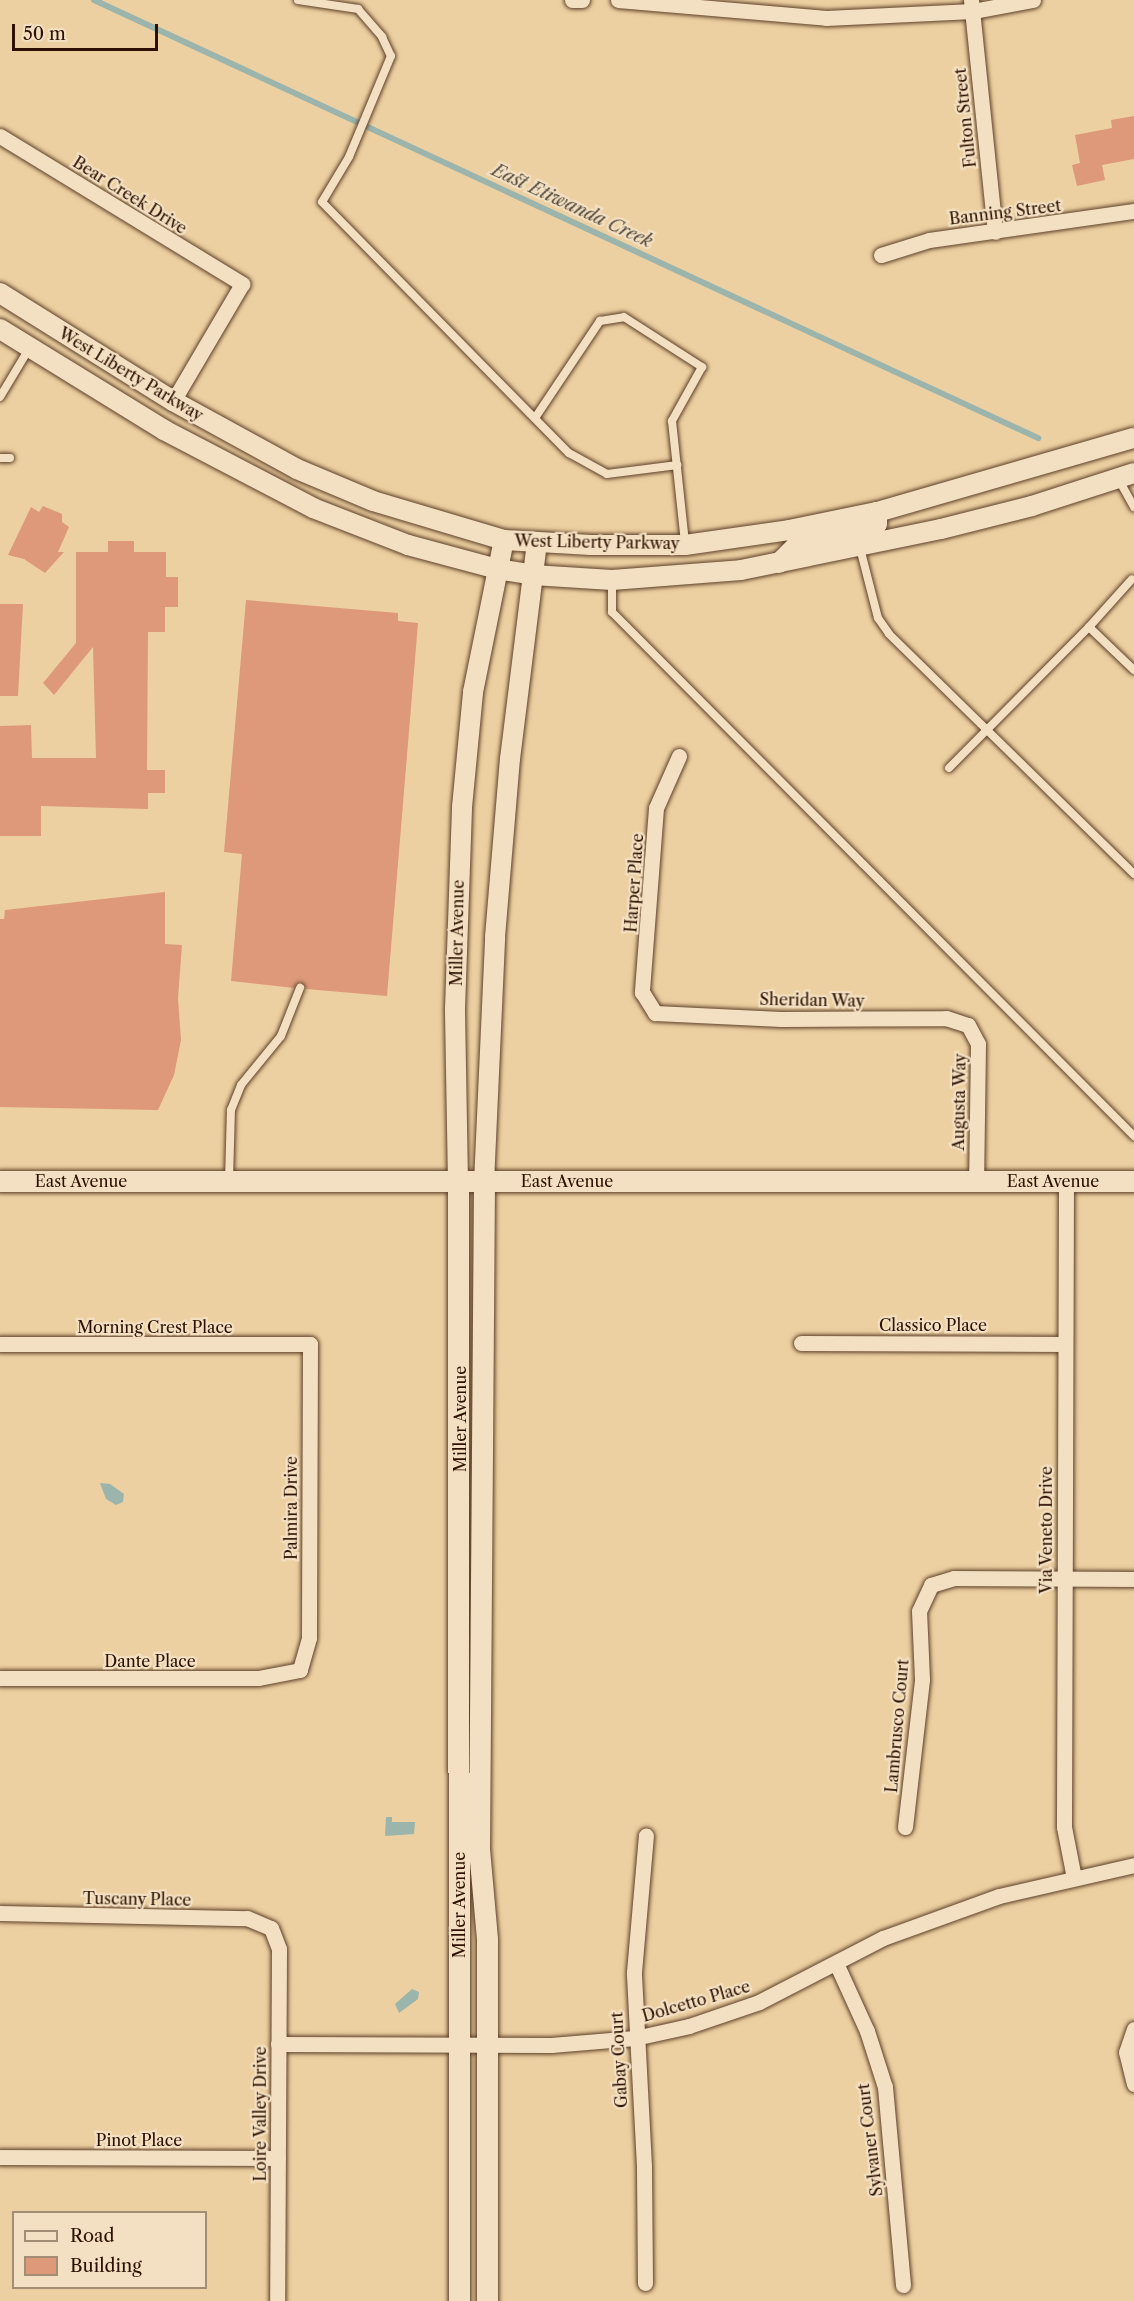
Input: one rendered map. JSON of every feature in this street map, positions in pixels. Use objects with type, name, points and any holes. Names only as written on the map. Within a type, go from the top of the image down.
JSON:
[{"type":"main road","name":"East Avenue","points":[[0,1181],[458,1183],[1134,1181]]},
{"type":"main road","name":"Miller Avenue","points":[[458,1183],[459,2301]]},
{"type":"main road","name":"Miller Avenue","points":[[484,1183],[479,1849],[487,1939],[488,2301]]},
{"type":"street","points":[[572,0],[582,0]]},
{"type":"street","points":[[618,0],[826,18],[1033,0]]},
{"type":"street","name":"Fulton Street","points":[[972,5],[995,232]]},
{"type":"street","name":"Bear Creek Drive","points":[[0,136],[242,284],[173,401]]},
{"type":"street","name":"Banning Street","points":[[881,255],[929,240],[1134,211]]},
{"type":"street","name":"West Liberty Parkway","points":[[0,293],[173,401],[297,469],[355,494],[429,520],[504,540],[537,543],[685,545],[789,530],[877,512],[1134,438]]},
{"type":"street","name":"West Liberty Parkway","points":[[0,328],[164,430],[313,508],[408,545],[497,569],[533,574],[612,580],[698,576],[779,563],[860,548],[1032,506],[1126,476]]},
{"type":"street","points":[[779,563],[796,546],[871,530],[877,524],[877,512]]},
{"type":"street","name":"Miller Avenue","points":[[458,1183],[455,1009],[462,807],[473,692],[504,540]]},
{"type":"street","name":"Miller Avenue","points":[[484,1183],[495,937],[510,759],[537,543]]},
{"type":"street","name":"Harper Place","points":[[655,1013],[642,992],[656,808],[679,756]]},
{"type":"street","name":"Sheridan Way","points":[[655,1013],[781,1019],[946,1018],[968,1025]]},
{"type":"street","name":"Augusta Way","points":[[968,1025],[978,1044],[976,1181]]},
{"type":"street","name":"Via Veneto Drive","points":[[1066,1182],[1064,1827],[1074,1878]]},
{"type":"street","name":"Classico Place","points":[[801,1343],[1065,1344]]},
{"type":"street","name":"Morning Crest Place","points":[[0,1344],[310,1344]]},
{"type":"street","name":"Palmira Drive","points":[[300,1670],[309,1638],[310,1344]]},
{"type":"street","name":"Lambrusco Court","points":[[905,1827],[921,1703],[919,1611],[925,1593],[931,1585],[954,1578],[1134,1579]]},
{"type":"street","name":"Dante Place","points":[[0,1678],[258,1678],[300,1670]]},
{"type":"street","name":"Gabay Court","points":[[645,2283],[644,2166],[635,2038],[634,1949],[646,1836]]},
{"type":"street","name":"Dolcetto Place","points":[[278,2044],[488,2046],[583,2044],[635,2038],[726,2015],[883,1938],[999,1896],[1134,1865]]},
{"type":"street","name":"Tuscany Place","points":[[0,1913],[247,1918],[271,1928]]},
{"type":"street","name":"Loire Valley Drive","points":[[271,1928],[279,1949],[277,2301]]},
{"type":"street","name":"Sylvaner Court","points":[[836,1963],[867,2031],[885,2087],[903,2285]]},
{"type":"street","points":[[1132,2031],[1126,2052],[1134,2084]]},
{"type":"street","name":"Pinot Place","points":[[0,2157],[278,2158]]},
{"type":"lane","points":[[298,0],[344,4],[358,9],[382,37],[391,56],[348,157],[322,202],[569,453],[607,474],[677,465]]},
{"type":"lane","points":[[535,418],[600,321],[624,317],[702,367],[672,421],[685,545]]},
{"type":"lane","points":[[0,397],[30,347]]},
{"type":"lane","points":[[0,458],[10,458]]},
{"type":"lane","points":[[1126,476],[1134,507]]},
{"type":"lane","points":[[860,548],[878,618],[890,634],[1134,874]]},
{"type":"lane","points":[[949,768],[1089,627],[1132,579]]},
{"type":"lane","points":[[612,580],[612,612],[1134,1136]]},
{"type":"lane","points":[[1089,627],[1134,670]]},
{"type":"lane","points":[[229,1181],[231,1110],[241,1085],[281,1036],[300,988]]},
{"type":"water","points":[[100,1483],[110,1484],[124,1494],[123,1502],[116,1505],[106,1499]]},
{"type":"water","points":[[386,1817],[392,1817],[392,1822],[415,1822],[414,1834],[385,1836]]},
{"type":"water","points":[[412,1989],[419,1992],[418,1999],[399,2013],[395,2004]]},
{"type":"building","points":[[1134,116],[1134,159],[1102,165],[1105,180],[1077,186],[1072,165],[1080,163],[1075,135],[1112,128],[1111,120]]},
{"type":"building","points":[[43,506],[62,514],[62,522],[69,527],[58,552],[64,552],[45,573],[24,559],[8,555],[31,507],[39,512]]},
{"type":"building","points":[[108,541],[134,541],[134,552],[166,552],[166,577],[178,577],[178,607],[165,607],[165,632],[148,632],[147,770],[165,770],[165,793],[148,793],[148,809],[41,806],[41,836],[0,836],[0,726],[31,725],[32,758],[96,758],[93,647],[54,695],[43,683],[76,643],[76,552],[108,552]]},
{"type":"building","points":[[246,600],[398,613],[398,621],[418,623],[387,996],[306,989],[300,982],[294,988],[231,981],[242,854],[224,852]]},
{"type":"building","points":[[0,604],[23,604],[18,696],[0,696]]},
{"type":"building","points":[[165,892],[165,944],[182,945],[178,998],[181,1040],[174,1075],[158,1110],[0,1107],[0,919],[4,919],[5,910]]},
{"type":"waterway","name":"East Etiwanda Creek","points":[[94,0],[1038,438]]}]
